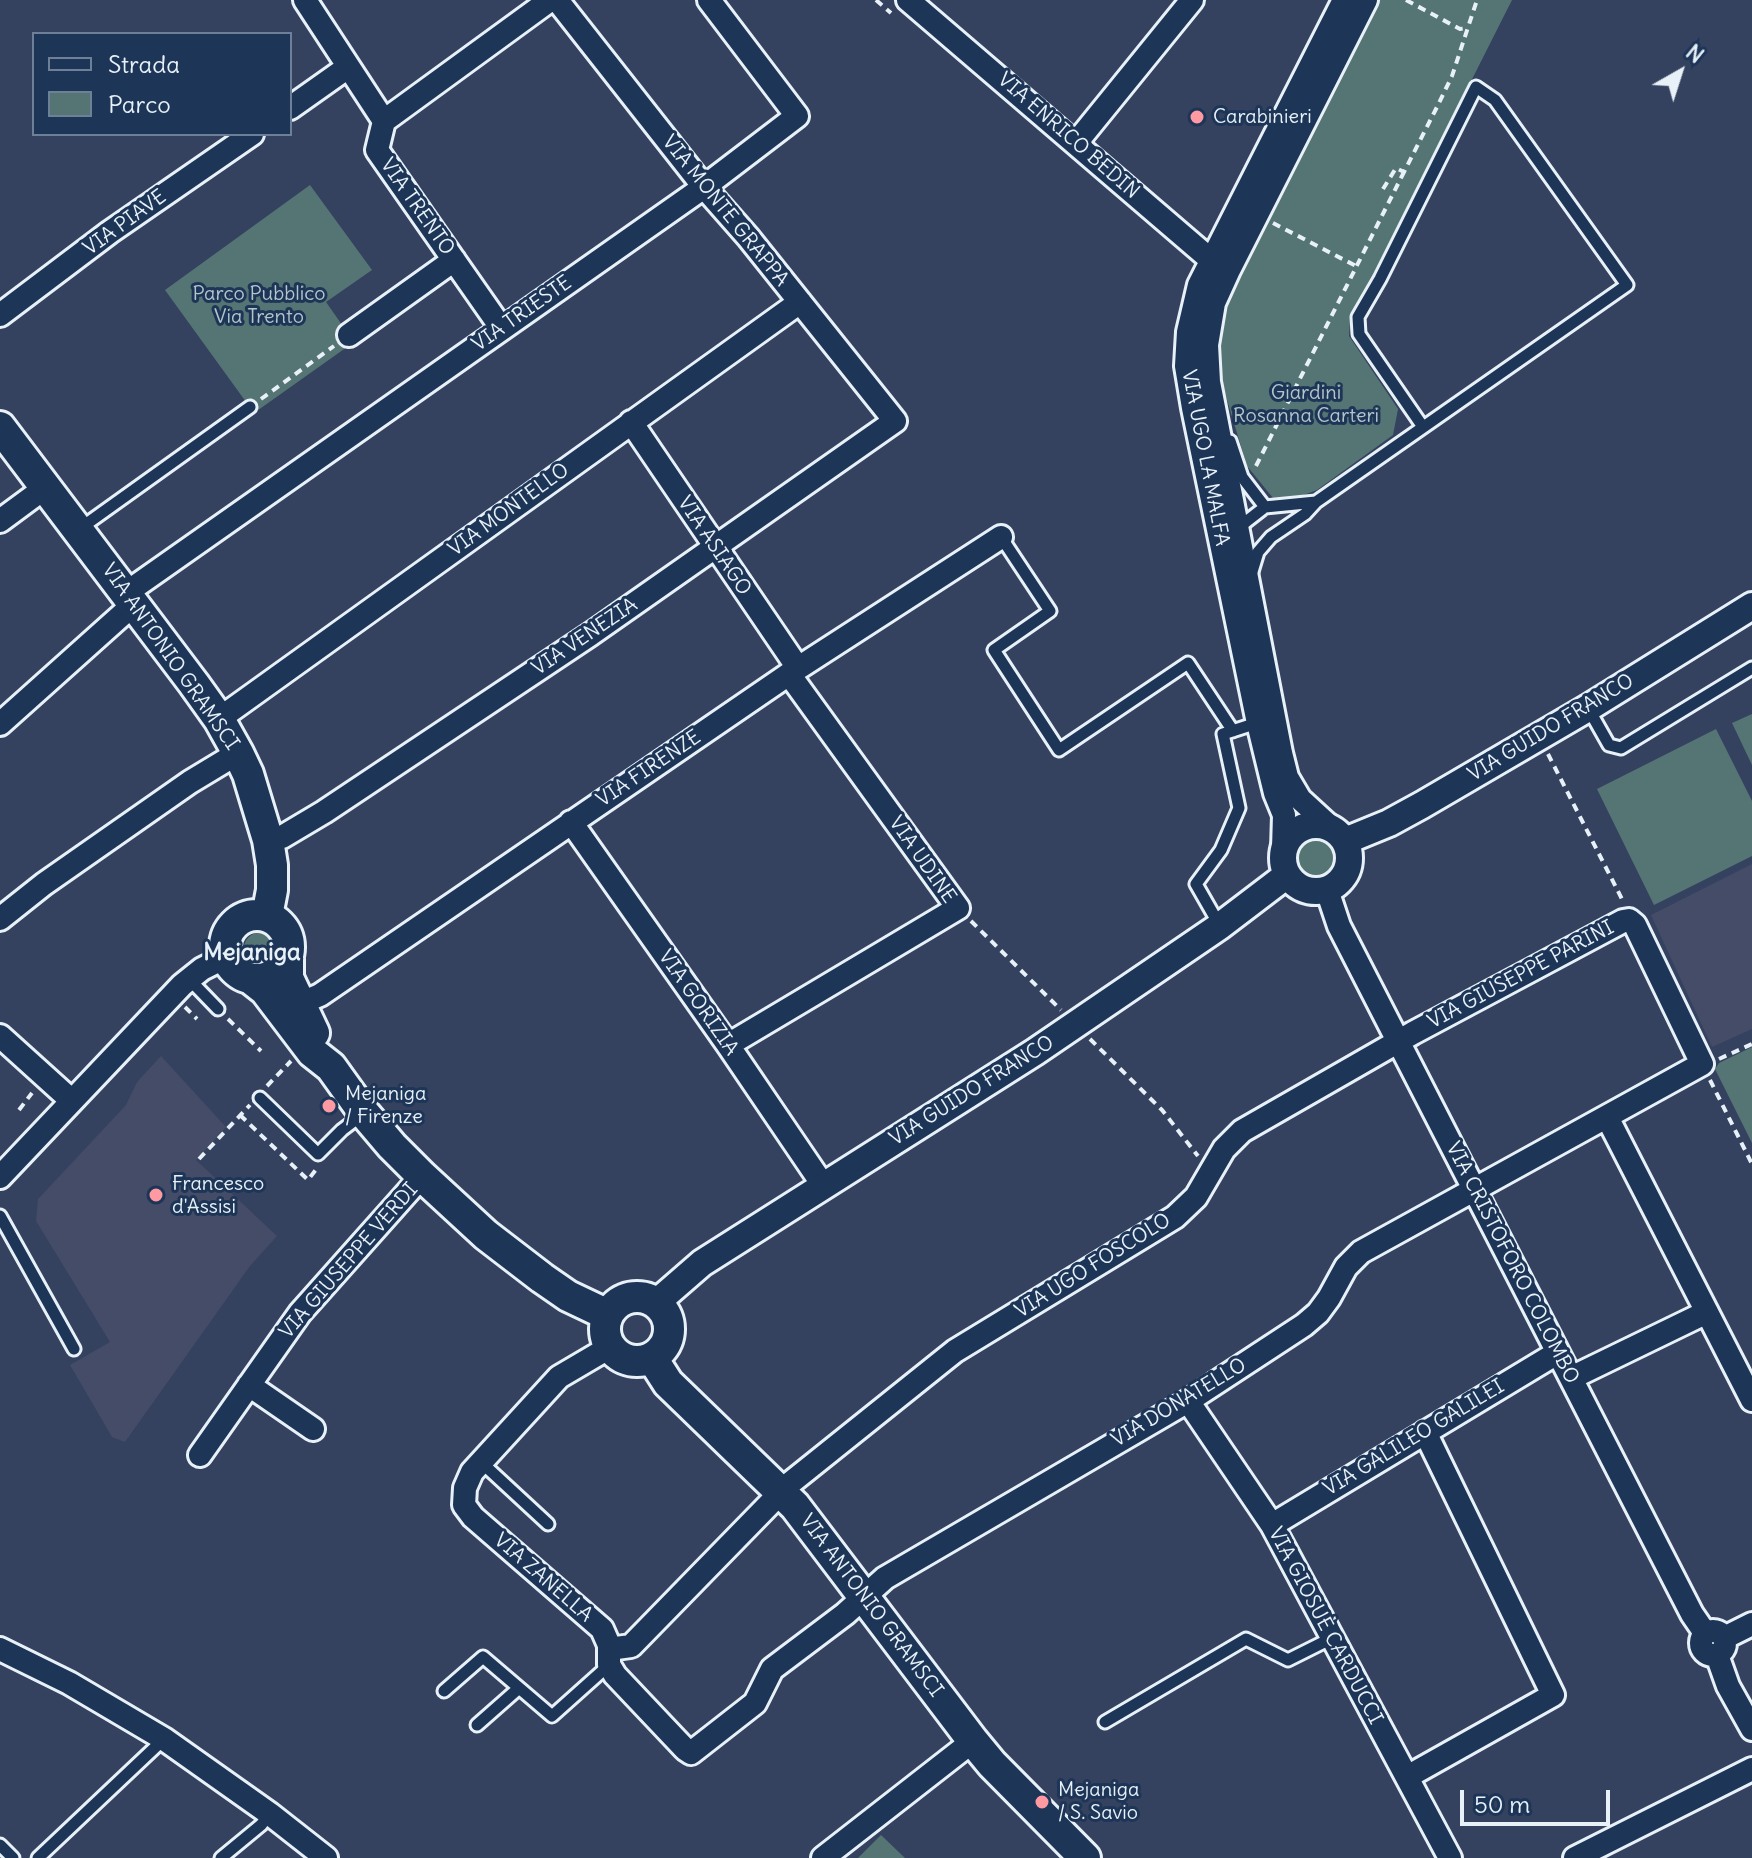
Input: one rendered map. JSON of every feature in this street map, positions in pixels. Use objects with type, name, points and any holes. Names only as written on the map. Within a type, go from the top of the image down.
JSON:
[{"type":"main road","name":"VIA ANTONIO GRAMSCI","points":[[0,427],[219,719],[238,753],[248,774],[268,840],[272,890],[267,916]]},
{"type":"main road","points":[[331,1067],[312,1052],[265,990],[236,971],[226,957],[226,937],[238,920],[247,916],[267,916],[275,919],[287,933],[290,950],[288,978],[331,1067],[364,1113],[422,1176],[486,1235],[542,1278],[568,1296],[608,1315]]},
{"type":"main road","points":[[251,979],[277,973],[288,959]]},
{"type":"main road","points":[[629,1298],[647,1298],[656,1303],[666,1316],[670,1332],[664,1347],[652,1358],[643,1361],[624,1359],[610,1347],[605,1335],[608,1315],[629,1298]]},
{"type":"main road","name":"VIA ANTONIO GRAMSCI","points":[[652,1358],[668,1383],[781,1491],[865,1596],[973,1741],[1078,1856]]},
{"type":"street","points":[[305,0],[384,121],[550,0]]},
{"type":"street","name":"VIA MONTE GRAPPA","points":[[557,0],[704,187],[895,421]]},
{"type":"street","name":"VIA TRIESTE","points":[[0,724],[130,599],[502,329],[704,187],[797,116],[709,0]]},
{"type":"street","name":"VIA ENRICO BEDIN","points":[[908,0],[1220,265]]},
{"type":"street","points":[[1076,143],[1192,0]]},
{"type":"street","name":"VIA UGO LA MALFA","points":[[1285,862],[1284,815],[1275,793],[1249,583],[1209,382],[1208,334],[1220,265],[1344,0]]},
{"type":"street","name":"VIA UGO LA MALFA","points":[[1340,836],[1300,799],[1287,777],[1266,721],[1221,544],[1186,366],[1193,307],[1199,285],[1220,265],[1257,216],[1366,0]]},
{"type":"street","points":[[292,107],[348,67]]},
{"type":"street","name":"VIA TRENTO","points":[[384,121],[377,150],[502,329]]},
{"type":"street","name":"VIA PIAVE","points":[[0,315],[110,232],[249,136]]},
{"type":"street","points":[[349,335],[454,260]]},
{"type":"street","name":"VIA MONTELLO","points":[[219,719],[800,302]]},
{"type":"street","name":"VIA VENEZIA","points":[[268,840],[282,837],[324,812],[716,548],[895,421]]},
{"type":"street","name":"VIA ASIAGO","points":[[631,422],[794,671]]},
{"type":"street","points":[[4,512],[46,487]]},
{"type":"street","points":[[1221,544],[1238,528]]},
{"type":"street","name":"VIA FIRENZE","points":[[299,1004],[320,995],[794,671],[1001,537]]},
{"type":"street","name":"VIA GUIDO FRANCO","points":[[656,1303],[702,1263],[1035,1052],[1220,926],[1285,862],[1288,839],[1305,826],[1316,824],[1340,836],[1400,817],[1588,708],[1752,606]]},
{"type":"street","name":"VIA UDINE","points":[[728,1045],[958,908],[794,671]]},
{"type":"street","points":[[0,919],[56,875],[190,782],[238,753]]},
{"type":"street","name":"VIA GORIZIA","points":[[571,822],[823,1185]]},
{"type":"street","points":[[1285,862],[1304,890],[1327,890],[1336,885],[1348,870],[1349,850],[1340,836]]},
{"type":"street","name":"VIA CRISTOFORO COLOMBO","points":[[1327,890],[1339,926],[1557,1353],[1692,1614],[1715,1642],[1728,1686],[1752,1729]]},
{"type":"street","name":"VIA GIUSEPPE PARINI","points":[[1398,1042],[1629,920],[1635,925],[1702,1064]]},
{"type":"street","points":[[0,1177],[189,979],[226,957]]},
{"type":"street","points":[[0,1036],[72,1101]]},
{"type":"street","name":"VIA UGO FOSCOLO","points":[[609,1657],[631,1646],[781,1491],[955,1351],[1175,1217],[1196,1197],[1224,1149],[1242,1131],[1398,1042]]},
{"type":"street","name":"VIA DONATELLO","points":[[865,1596],[885,1578],[1188,1401],[1318,1313],[1346,1267],[1361,1252],[1702,1064]]},
{"type":"street","points":[[1607,1117],[1752,1400]]},
{"type":"street","name":"VIA GIUSEPPE VERDI","points":[[200,1455],[300,1313],[422,1176]]},
{"type":"street","points":[[1571,1378],[1707,1312]]},
{"type":"street","name":"VIA ZANELLA","points":[[610,1347],[559,1377],[472,1472],[465,1488],[464,1505],[473,1517],[602,1629],[609,1657],[669,1733],[691,1753],[755,1703],[772,1669],[865,1596]]},
{"type":"street","name":"VIA GALILEO GALILEI","points":[[1272,1525],[1557,1353]]},
{"type":"street","points":[[249,1385],[313,1429]]},
{"type":"street","name":"VIA GIOSUÈ CARDUCCI","points":[[1188,1401],[1272,1525],[1450,1858]]},
{"type":"street","points":[[1407,1777],[1553,1695],[1425,1432]]},
{"type":"street","points":[[1715,1642],[1752,1624]]},
{"type":"street","points":[[0,1649],[69,1683],[164,1739],[326,1858]]},
{"type":"street","points":[[823,1858],[973,1741]]},
{"type":"street","points":[[1575,1858],[1752,1769]]},
{"type":"lane","points":[[1249,583],[1258,552],[1271,537],[1305,514],[1316,502],[1627,285],[1495,100],[1476,87],[1387,266],[1358,317],[1359,334],[1423,427]]},
{"type":"lane","points":[[78,530],[250,407]]},
{"type":"lane","points":[[1214,409],[1226,425],[1242,477],[1265,507]]},
{"type":"lane","points":[[1238,528],[1265,507],[1316,502]]},
{"type":"lane","points":[[1001,537],[1050,611],[994,650],[1059,750],[1188,663],[1233,731]]},
{"type":"lane","points":[[1588,708],[1609,745],[1621,748],[1706,699],[1752,668]]},
{"type":"lane","points":[[1220,926],[1196,884],[1221,850],[1239,808],[1223,734],[1266,721]]},
{"type":"lane","points":[[189,979],[218,1009]]},
{"type":"lane","points":[[257,1098],[318,1154],[364,1113]]},
{"type":"lane","points":[[2,1223],[74,1349]]},
{"type":"lane","points":[[481,1462],[548,1524]]},
{"type":"lane","points":[[1105,1722],[1246,1639],[1288,1660],[1332,1638]]},
{"type":"lane","points":[[444,1691],[483,1657],[552,1716],[609,1657]]},
{"type":"lane","points":[[477,1725],[519,1688]]},
{"type":"lane","points":[[38,1858],[164,1739]]},
{"type":"lane","points":[[221,1858],[270,1814]]},
{"type":"lane","points":[[0,1845],[13,1858]]},
{"type":"path","points":[[1406,0],[1460,29],[1467,28]]},
{"type":"path","points":[[1258,473],[1255,464],[1452,76],[1477,0]]},
{"type":"path","points":[[1383,189],[1396,168],[1404,172]]},
{"type":"path","points":[[1257,216],[1356,266]]},
{"type":"path","points":[[250,407],[349,335]]},
{"type":"path","points":[[218,1009],[261,1051]]},
{"type":"path","points":[[1752,1044],[1714,1062],[1702,1064],[1752,1164]]},
{"type":"path","points":[[199,1159],[292,1059]]},
{"type":"path","points":[[19,1110],[33,1094],[26,1087]]},
{"type":"shaded area","points":[[1752,864],[1752,1029],[1712,1047],[1651,915]]},
{"type":"shaded area","points":[[161,1056],[226,1127],[196,1160],[277,1236],[250,1266],[125,1442],[112,1437],[70,1365],[110,1342],[36,1221],[38,1199],[126,1105],[137,1082]]},
{"type":"green space","name":"Giardini Rosanna Carteri","points":[[1374,0],[1512,0],[1350,321],[1349,336],[1398,409],[1393,435],[1317,490],[1293,499],[1273,498],[1247,466],[1217,367],[1215,336],[1223,297]]},
{"type":"green space","name":"Parco Pubblico Via Trento","points":[[310,185],[372,270],[326,302],[354,342],[254,413],[165,290]]},
{"type":"green space","points":[[1752,714],[1752,765],[1732,723]]},
{"type":"green space","points":[[1716,729],[1752,801],[1752,856],[1654,905],[1597,789]]},
{"type":"green space","points":[[1315,836],[1330,842],[1336,857],[1330,872],[1315,878],[1300,872],[1294,857],[1300,842]]},
{"type":"green space","points":[[259,933],[265,934],[273,942],[273,954],[265,962],[259,963],[253,962],[245,954],[244,948],[245,942],[253,934]]},
{"type":"green space","points":[[1752,1047],[1752,1143],[1715,1069],[1719,1063]]},
{"type":"green space","points":[[881,1835],[905,1858],[858,1858]]},
{"type":"place","name":"Carabinieri","points":[[1197,117]]},
{"type":"place","name":"Mejaniga / Firenze","points":[[329,1106]]},
{"type":"place","name":"Francesco d'Assisi","points":[[156,1195]]},
{"type":"place","name":"Mejaniga / S. Savio","points":[[1042,1802]]},
{"type":"district","name":"Mejaniga","points":[[252,953]]}]
